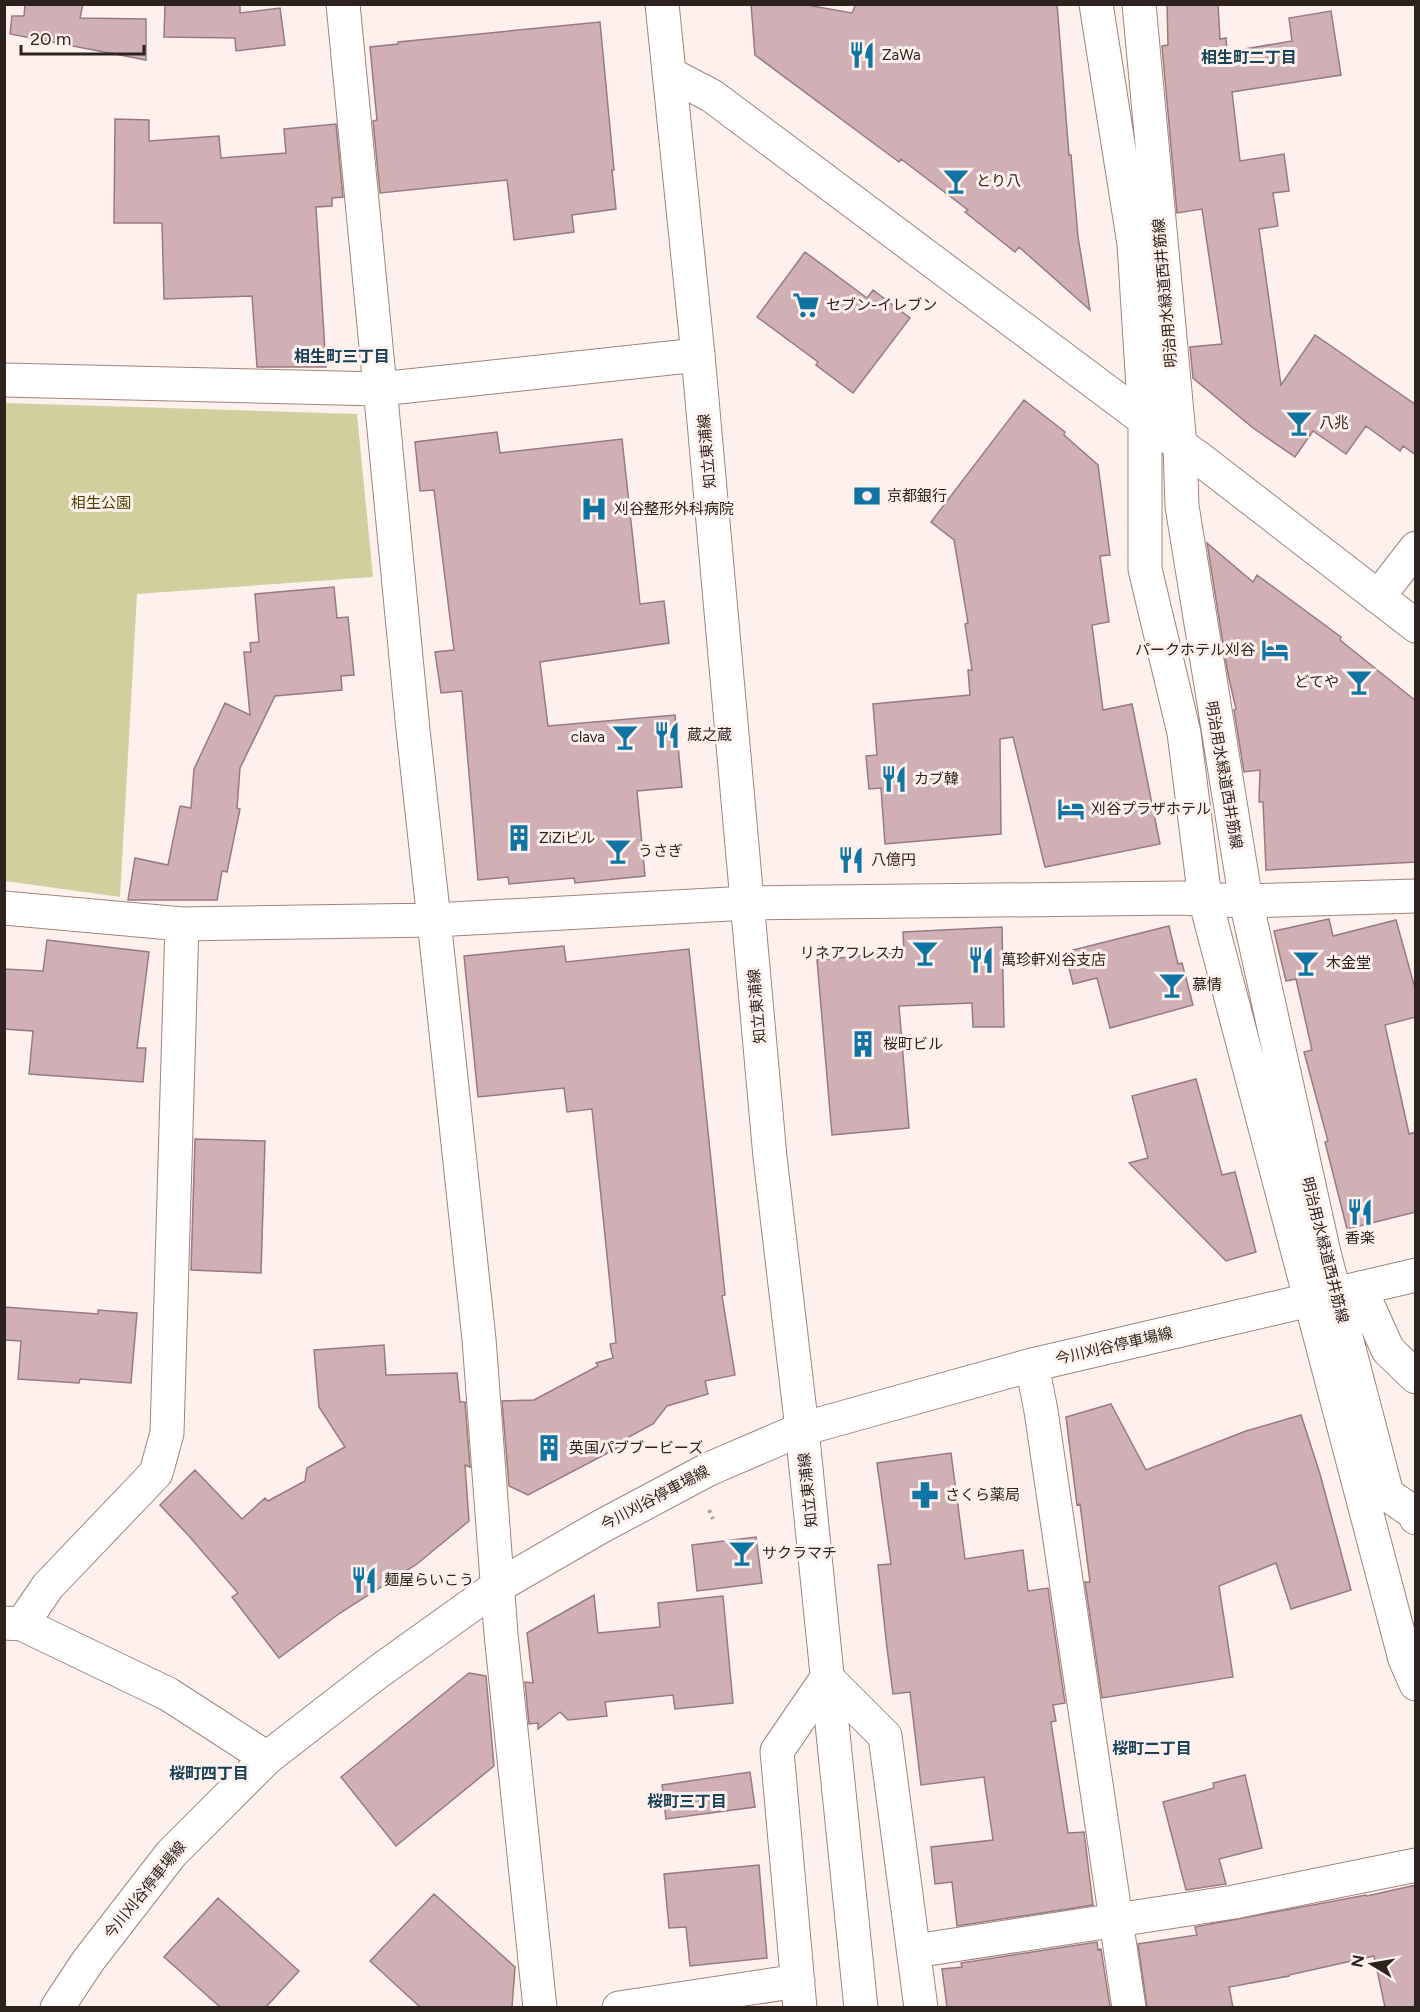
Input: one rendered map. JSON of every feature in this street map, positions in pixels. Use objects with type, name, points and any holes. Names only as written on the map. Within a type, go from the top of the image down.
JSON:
[{"type":"street","points":[[342,4],[434,920],[479,1339],[498,1586],[540,2007]]},
{"type":"street","name":"知立東浦線","points":[[662,4],[698,354],[770,1157],[802,1429],[861,2007]]},
{"type":"street","points":[[1096,4],[1134,244],[1144,420],[1145,569],[1184,733],[1205,898],[1335,1294],[1405,1659],[1416,1684]]},
{"type":"street","name":"明治用水緑道西井筋線","points":[[1139,4],[1180,445],[1182,506],[1246,901],[1324,1253],[1387,1494],[1414,1512],[1416,1518]]},
{"type":"street","points":[[670,74],[712,96],[1180,445],[1416,626]]},
{"type":"street","points":[[4,380],[380,389],[698,354]]},
{"type":"street","points":[[1378,597],[1416,548]]},
{"type":"street","points":[[4,908],[183,924],[434,920],[748,903],[1205,898],[1246,901],[1416,896]]},
{"type":"street","points":[[183,924],[167,1433],[156,1473],[13,1623],[168,1694],[267,1758]]},
{"type":"street","name":"今川刈谷停車場線","points":[[57,2007],[88,1961],[171,1854],[267,1758],[378,1672],[498,1586],[602,1526],[709,1469],[802,1429],[1032,1365],[1416,1275]]},
{"type":"street","points":[[1335,1294],[1416,1377]]},
{"type":"street","points":[[1032,1365],[1043,1423],[1130,2007]]},
{"type":"street","points":[[619,2007],[799,1994],[777,1750],[827,1678],[885,1736],[921,2007]]},
{"type":"street","points":[[915,1951],[1234,1902],[1416,1865]]},
{"type":"green space","name":"相生公園","points":[[5,403],[357,414],[373,577],[137,594],[120,897],[5,881]]},
{"type":"building","points":[[25,4],[83,4],[80,18],[146,19],[146,60],[10,34],[12,16],[24,16]]},
{"type":"building","points":[[165,4],[240,4],[240,13],[280,8],[285,45],[236,51],[235,38],[164,37]]},
{"type":"building","points":[[751,4],[801,4],[852,13],[856,4],[1057,4],[1069,155],[1071,155],[1078,237],[1090,310],[1019,247],[1015,252],[965,212],[968,210],[901,159],[899,162],[755,55]]},
{"type":"building","points":[[1167,4],[1218,4],[1220,39],[1226,38],[1227,52],[1292,41],[1289,18],[1331,11],[1341,75],[1232,92],[1240,161],[1284,154],[1289,191],[1273,193],[1278,226],[1259,229],[1281,385],[1315,335],[1416,405],[1416,455],[1403,446],[1400,451],[1366,426],[1346,454],[1313,431],[1295,457],[1253,428],[1193,378],[1190,347],[1222,344],[1202,209],[1177,213],[1162,46],[1168,45]]},
{"type":"building","points":[[600,22],[616,209],[572,215],[574,232],[514,240],[507,180],[380,193],[373,121],[377,120],[370,47],[398,44],[398,42]]},
{"type":"building","points":[[115,119],[149,120],[149,141],[219,136],[221,158],[286,153],[284,129],[336,124],[343,197],[332,198],[332,206],[316,207],[326,367],[257,367],[252,296],[164,299],[162,223],[114,223]]},
{"type":"building","points":[[805,252],[867,298],[873,290],[910,318],[853,393],[816,365],[818,362],[757,317]]},
{"type":"building","points":[[1024,400],[1065,432],[1064,435],[1098,465],[1110,555],[1100,556],[1109,622],[1092,625],[1103,710],[1132,704],[1160,844],[1045,867],[1013,737],[1000,739],[1001,834],[885,844],[881,788],[869,789],[866,756],[877,755],[873,704],[970,695],[968,670],[972,670],[965,624],[968,623],[954,540],[931,522]]},
{"type":"building","points":[[497,432],[500,453],[622,439],[640,604],[664,601],[669,643],[540,662],[548,726],[675,715],[682,787],[637,791],[645,876],[575,883],[574,878],[509,884],[508,877],[478,880],[462,691],[441,693],[435,652],[454,650],[434,490],[420,491],[415,442]]},
{"type":"building","points":[[1207,543],[1253,582],[1257,575],[1341,637],[1340,640],[1416,701],[1416,862],[1266,870],[1263,802],[1259,802],[1260,770],[1244,772],[1234,710],[1236,709],[1228,674]]},
{"type":"building","points":[[334,587],[337,618],[348,617],[354,675],[341,676],[342,690],[275,696],[240,768],[237,808],[240,809],[227,872],[222,871],[217,900],[128,900],[135,858],[168,865],[180,806],[191,808],[194,769],[225,703],[250,715],[244,652],[251,652],[250,643],[259,642],[255,594]]},
{"type":"building","points":[[1329,919],[1333,936],[1396,920],[1416,992],[1416,1017],[1385,1025],[1409,1134],[1416,1132],[1416,1212],[1347,1229],[1325,1142],[1328,1141],[1304,1052],[1312,1050],[1296,979],[1286,981],[1274,931]]},
{"type":"building","points":[[1169,926],[1178,964],[1182,963],[1193,1005],[1110,1028],[1097,978],[1073,984],[1065,952]]},
{"type":"building","name":"桜町ビル","points":[[1002,927],[1004,1027],[973,1027],[972,1003],[899,1006],[909,1128],[832,1135],[817,960],[904,952],[903,932]]},
{"type":"building","points":[[47,940],[149,952],[137,1048],[146,1048],[143,1082],[29,1074],[33,1031],[4,1029],[4,969],[43,971]]},
{"type":"building","points":[[564,946],[566,962],[689,949],[725,1295],[722,1296],[735,1375],[705,1381],[708,1394],[667,1406],[653,1424],[623,1440],[625,1444],[528,1495],[509,1486],[502,1401],[534,1400],[598,1366],[596,1363],[613,1358],[610,1344],[616,1343],[592,1109],[567,1112],[564,1088],[478,1097],[464,956]]},
{"type":"building","points":[[1196,1079],[1222,1175],[1235,1172],[1256,1252],[1226,1261],[1129,1163],[1148,1158],[1132,1096]]},
{"type":"building","points":[[195,1139],[265,1141],[261,1273],[191,1270]]},
{"type":"building","points":[[4,1307],[98,1314],[98,1310],[137,1313],[131,1383],[80,1379],[79,1383],[18,1379],[21,1341],[4,1340]]},
{"type":"building","points":[[384,1345],[386,1375],[457,1373],[460,1402],[465,1402],[470,1467],[465,1465],[469,1521],[417,1564],[340,1613],[279,1658],[232,1597],[238,1593],[160,1505],[195,1470],[242,1519],[265,1498],[268,1501],[305,1481],[307,1468],[345,1447],[319,1407],[314,1350]]},
{"type":"building","points":[[1111,1404],[1146,1470],[1246,1431],[1301,1415],[1320,1474],[1351,1590],[1291,1609],[1276,1563],[1219,1586],[1233,1677],[1102,1698],[1085,1582],[1090,1582],[1066,1417]]},
{"type":"building","points":[[951,1453],[965,1559],[1023,1550],[1028,1591],[1048,1588],[1065,1703],[1053,1705],[1056,1721],[1051,1722],[1068,1833],[1084,1832],[1093,1905],[957,1926],[952,1882],[935,1884],[931,1847],[993,1840],[984,1777],[921,1785],[910,1692],[893,1694],[878,1565],[891,1564],[877,1463]]},
{"type":"building","points":[[756,1537],[762,1583],[697,1591],[692,1545]]},
{"type":"building","points":[[594,1595],[598,1633],[660,1627],[658,1603],[723,1596],[733,1703],[675,1709],[673,1695],[605,1702],[607,1716],[568,1720],[560,1712],[538,1729],[538,1723],[529,1724],[525,1682],[533,1683],[527,1633]]},
{"type":"building","points":[[469,1673],[486,1676],[494,1766],[396,1846],[341,1777]]},
{"type":"building","points":[[750,1772],[755,1807],[666,1819],[662,1785]]},
{"type":"building","points":[[1245,1775],[1262,1848],[1219,1859],[1226,1884],[1186,1890],[1163,1802],[1214,1788],[1213,1783]]},
{"type":"building","points":[[759,1865],[767,1958],[690,1966],[686,1927],[669,1928],[664,1874]]},
{"type":"building","points":[[1416,1885],[1416,2007],[1385,2007],[1374,1956],[1229,1987],[1233,2007],[1147,2007],[1138,1944],[1197,1935],[1195,1927]]},
{"type":"building","points":[[434,1894],[515,1967],[512,2007],[420,2007],[370,1961]]},
{"type":"building","points":[[218,1898],[299,1971],[266,2007],[220,2007],[164,1957]]},
{"type":"building","points":[[1097,1942],[1098,1950],[1101,1949],[1110,2007],[947,2007],[942,1969],[962,1967],[961,1963]]},
{"type":"place","name":"ZaWa","points":[[862,55]]},
{"type":"place","name":"とり八","points":[[956,181]]},
{"type":"place","name":"セブン-イレブン","points":[[806,305]]},
{"type":"place","name":"八兆","points":[[1299,423]]},
{"type":"place","name":"京都銀行","points":[[867,496]]},
{"type":"place","name":"刈谷整形外科病院","points":[[594,509]]},
{"type":"place","name":"パークホテル刈谷","points":[[1275,650]]},
{"type":"place","name":"どてや","points":[[1359,682]]},
{"type":"place","name":"蔵之蔵","points":[[667,735]]},
{"type":"place","name":"clava","points":[[625,737]]},
{"type":"place","name":"カブ韓","points":[[894,779]]},
{"type":"place","name":"刈谷プラザホテル","points":[[1071,809]]},
{"type":"place","name":"ZiZiビル","points":[[519,838]]},
{"type":"place","name":"うさぎ","points":[[618,851]]},
{"type":"place","name":"八億円","points":[[851,860]]},
{"type":"place","name":"リネアフレスカ","points":[[925,953]]},
{"type":"place","name":"萬珍軒刈谷支店","points":[[981,960]]},
{"type":"place","name":"木金堂","points":[[1306,963]]},
{"type":"place","name":"慕情","points":[[1172,985]]},
{"type":"place","name":"桜町ビル","points":[[863,1044]]},
{"type":"place","name":"香楽","points":[[1360,1212]]},
{"type":"place","name":"英国パブブービーズ","points":[[549,1448]]},
{"type":"place","name":"さくら薬局","points":[[925,1495]]},
{"type":"place","name":"サクラマチ","points":[[742,1553]]},
{"type":"place","name":"麺屋らいこう","points":[[364,1580]]},
{"type":"district","name":"相生町二丁目","points":[[1249,57]]},
{"type":"district","name":"相生町三丁目","points":[[342,356]]},
{"type":"district","name":"桜町二丁目","points":[[1152,1748]]},
{"type":"district","name":"桜町四丁目","points":[[209,1773]]},
{"type":"district","name":"桜町三丁目","points":[[687,1801]]}]
